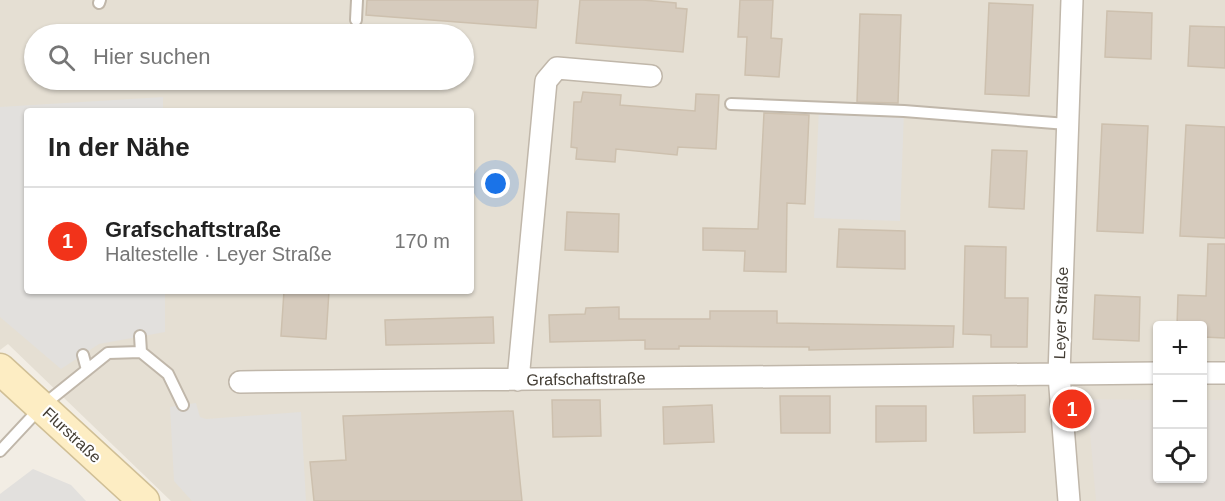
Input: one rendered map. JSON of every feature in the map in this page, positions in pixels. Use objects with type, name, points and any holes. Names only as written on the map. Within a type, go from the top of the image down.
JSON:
[{"type":"main road","name":"Flurstraße","points":[[0,369],[144,501]]},
{"type":"street","name":"Leyer Straße","points":[[1069,501],[1059,375],[1072,0]]},
{"type":"street","name":"Grafschaftstraße","points":[[518,380],[546,81],[557,68],[651,76]]},
{"type":"street","points":[[1207,373],[1225,373]]},
{"type":"street","name":"Grafschaftstraße","points":[[240,382],[1153,374]]},
{"type":"lane","points":[[356,20],[357,0]]},
{"type":"lane","points":[[731,104],[904,111],[1067,124]]},
{"type":"lane","points":[[140,336],[141,352]]},
{"type":"lane","points":[[0,451],[42,406],[108,353],[141,352],[168,374],[183,405]]},
{"type":"lane","points":[[83,355],[87,370]]},
{"type":"shaded area","points":[[0,0],[1225,0],[1225,501],[171,501],[8,344],[0,350]]},
{"type":"shaded area","points":[[163,97],[163,108],[24,108],[24,294],[165,294],[165,332],[99,344],[61,369],[0,317],[0,107]]},
{"type":"shaded area","points":[[819,108],[904,111],[900,221],[814,218]]},
{"type":"shaded area","points":[[1087,399],[1153,400],[1153,483],[1207,483],[1207,400],[1225,400],[1225,501],[1096,501]]},
{"type":"shaded area","points":[[196,403],[200,417],[206,419],[301,412],[306,501],[192,501],[174,481],[170,407]]},
{"type":"shaded area","points":[[33,469],[71,485],[86,501],[0,501],[0,494]]},
{"type":"building","points":[[367,0],[538,0],[536,28],[366,15]]},
{"type":"building","points":[[580,0],[643,0],[676,3],[676,8],[687,9],[683,52],[576,43]]},
{"type":"building","points":[[740,0],[773,0],[771,38],[782,39],[779,77],[745,75],[747,37],[738,37]]},
{"type":"building","points":[[989,3],[1033,5],[1029,96],[985,94]]},
{"type":"building","points":[[1107,11],[1152,13],[1151,59],[1105,57]]},
{"type":"building","points":[[860,14],[901,15],[898,103],[857,102]]},
{"type":"building","points":[[1190,26],[1225,27],[1225,68],[1188,66]]},
{"type":"building","points":[[583,92],[621,95],[620,105],[695,111],[696,94],[719,95],[716,149],[678,147],[677,155],[616,149],[615,162],[576,159],[577,148],[571,147],[574,102],[581,102]]},
{"type":"building","points":[[764,113],[809,115],[805,204],[787,203],[786,272],[744,271],[745,251],[703,250],[703,228],[758,229]]},
{"type":"building","points":[[1102,124],[1148,126],[1143,233],[1097,231]]},
{"type":"building","points":[[1186,125],[1225,127],[1225,238],[1180,236]]},
{"type":"building","points":[[992,150],[1027,151],[1024,209],[989,207]]},
{"type":"building","points":[[567,212],[619,214],[618,252],[565,250]]},
{"type":"building","points":[[839,229],[905,231],[905,269],[837,267]]},
{"type":"building","points":[[1208,244],[1225,244],[1225,338],[1207,337],[1207,321],[1177,321],[1178,295],[1206,296]]},
{"type":"building","points":[[965,246],[1006,247],[1005,298],[1028,298],[1027,347],[991,347],[991,335],[963,334]]},
{"type":"building","points":[[284,294],[329,294],[326,339],[281,336]]},
{"type":"building","points":[[1095,295],[1140,297],[1139,341],[1093,339]]},
{"type":"building","points":[[619,307],[619,319],[710,319],[710,311],[777,311],[777,323],[954,326],[953,347],[809,350],[809,347],[679,346],[679,349],[645,349],[645,340],[550,342],[549,315],[585,314],[586,308]]},
{"type":"building","points":[[493,317],[494,343],[386,345],[385,320]]},
{"type":"building","points":[[1025,395],[1025,432],[974,433],[973,396]]},
{"type":"building","points":[[780,396],[830,396],[830,433],[781,433]]},
{"type":"building","points":[[552,400],[600,400],[601,436],[553,437]]},
{"type":"building","points":[[712,405],[714,442],[664,444],[663,407]]},
{"type":"building","points":[[876,406],[926,406],[926,441],[876,442]]},
{"type":"building","points":[[513,411],[522,501],[314,501],[310,462],[346,460],[343,416]]},
{"type":"place","name":"Grafschaftstraße","points":[[1072,409]]}]
